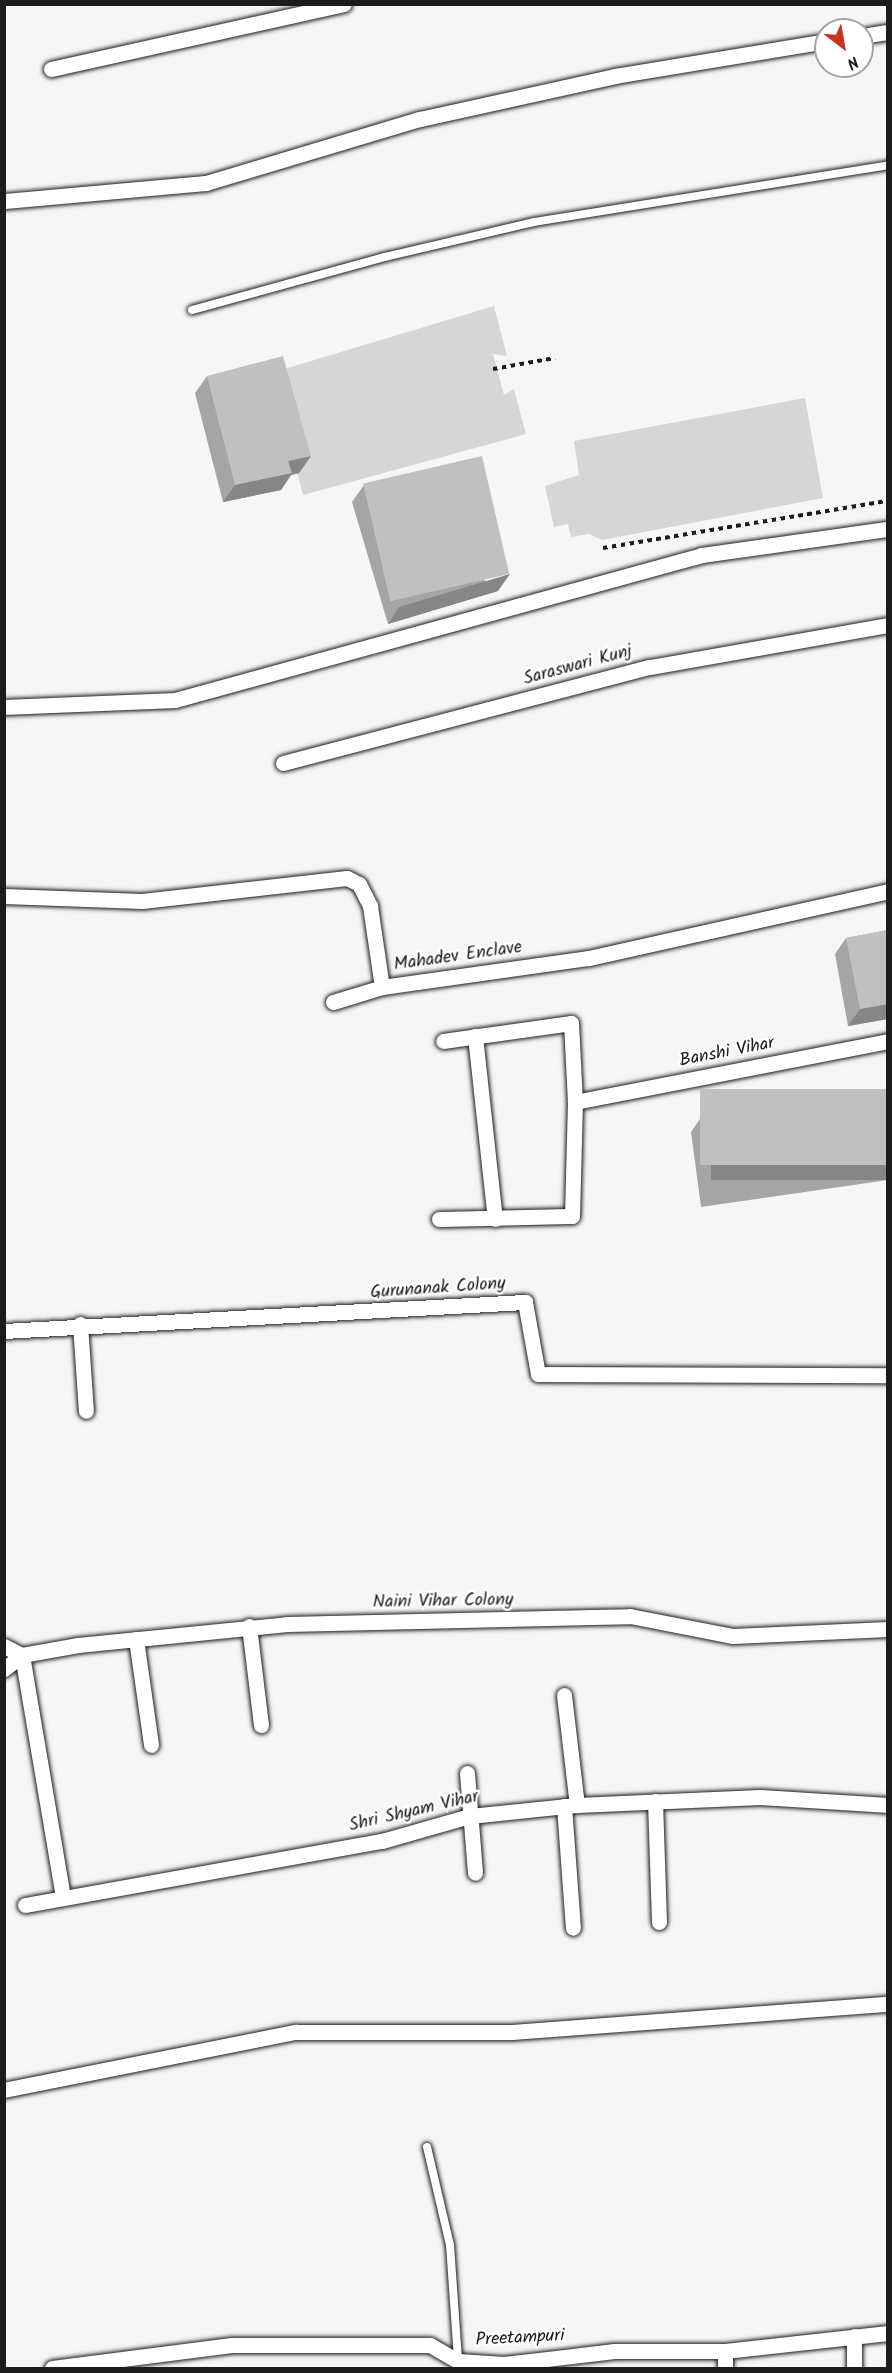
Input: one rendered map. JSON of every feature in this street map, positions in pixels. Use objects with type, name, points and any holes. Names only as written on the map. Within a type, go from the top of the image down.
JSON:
[{"type":"street","points":[[51,69],[344,4]]},
{"type":"street","points":[[4,201],[206,183],[420,119],[615,76],[814,43]]},
{"type":"street","points":[[4,707],[175,700],[702,555],[888,529]]},
{"type":"street","name":"Saraswari Kunj","points":[[283,763],[650,667],[888,625]]},
{"type":"street","name":"Mahadev Enclave","points":[[4,896],[142,901],[347,878],[359,884],[370,906],[382,987],[589,958],[888,891]]},
{"type":"street","points":[[333,1002],[382,987]]},
{"type":"street","points":[[439,1219],[572,1216],[575,1102],[571,1023],[443,1041]]},
{"type":"street","points":[[475,1036],[495,1219]]},
{"type":"street","name":"Banshi Vihar","points":[[575,1102],[888,1041]]},
{"type":"street","name":"Gurunanak Colony","points":[[4,1331],[80,1324],[363,1314],[525,1302],[538,1374],[888,1375]]},
{"type":"street","points":[[80,1324],[86,1411]]},
{"type":"street","name":"Naini Vihar Colony","points":[[4,1669],[22,1655],[249,1626],[630,1616],[733,1636],[888,1629]]},
{"type":"street","points":[[249,1626],[261,1725]]},
{"type":"street","points":[[136,1639],[151,1745]]},
{"type":"street","points":[[4,1646],[22,1655],[63,1898]]},
{"type":"street","points":[[564,1695],[571,1805],[573,1928]]},
{"type":"street","points":[[466,1773],[475,1873]]},
{"type":"street","name":"Shri Shyam Vihar","points":[[25,1905],[382,1841],[470,1816],[571,1805],[760,1797],[888,1805]]},
{"type":"street","points":[[655,1801],[659,1922]]},
{"type":"street","points":[[4,2090],[295,2032],[512,2031],[888,2004]]},
{"type":"street","name":"Preetampuri","points":[[52,2368],[232,2345],[429,2345],[458,2361],[504,2366],[614,2351],[725,2351],[888,2333]]},
{"type":"street","points":[[854,2336],[854,2368]]},
{"type":"street","points":[[725,2351],[725,2368]]},
{"type":"lane","points":[[192,310],[385,257],[534,222],[888,165]]},
{"type":"lane","points":[[427,2146],[450,2245],[458,2361]]},
{"type":"path","points":[[493,369],[555,358]]},
{"type":"path","points":[[603,548],[888,501]]},
{"type":"shaded area","points":[[494,306],[507,356],[493,354],[504,395],[514,389],[526,434],[303,495],[271,373]]},
{"type":"shaded area","points":[[805,398],[823,498],[602,540],[589,534],[571,537],[568,524],[554,527],[545,486],[579,475],[574,441]]},
{"type":"building","points":[[283,356],[311,456],[288,461],[292,473],[235,485],[207,376]]},
{"type":"building","points":[[482,456],[509,574],[390,601],[363,483]]},
{"type":"building","points":[[888,930],[888,1004],[860,1009],[846,938]]},
{"type":"building","points":[[700,1089],[888,1089],[888,1165],[700,1165]]}]
